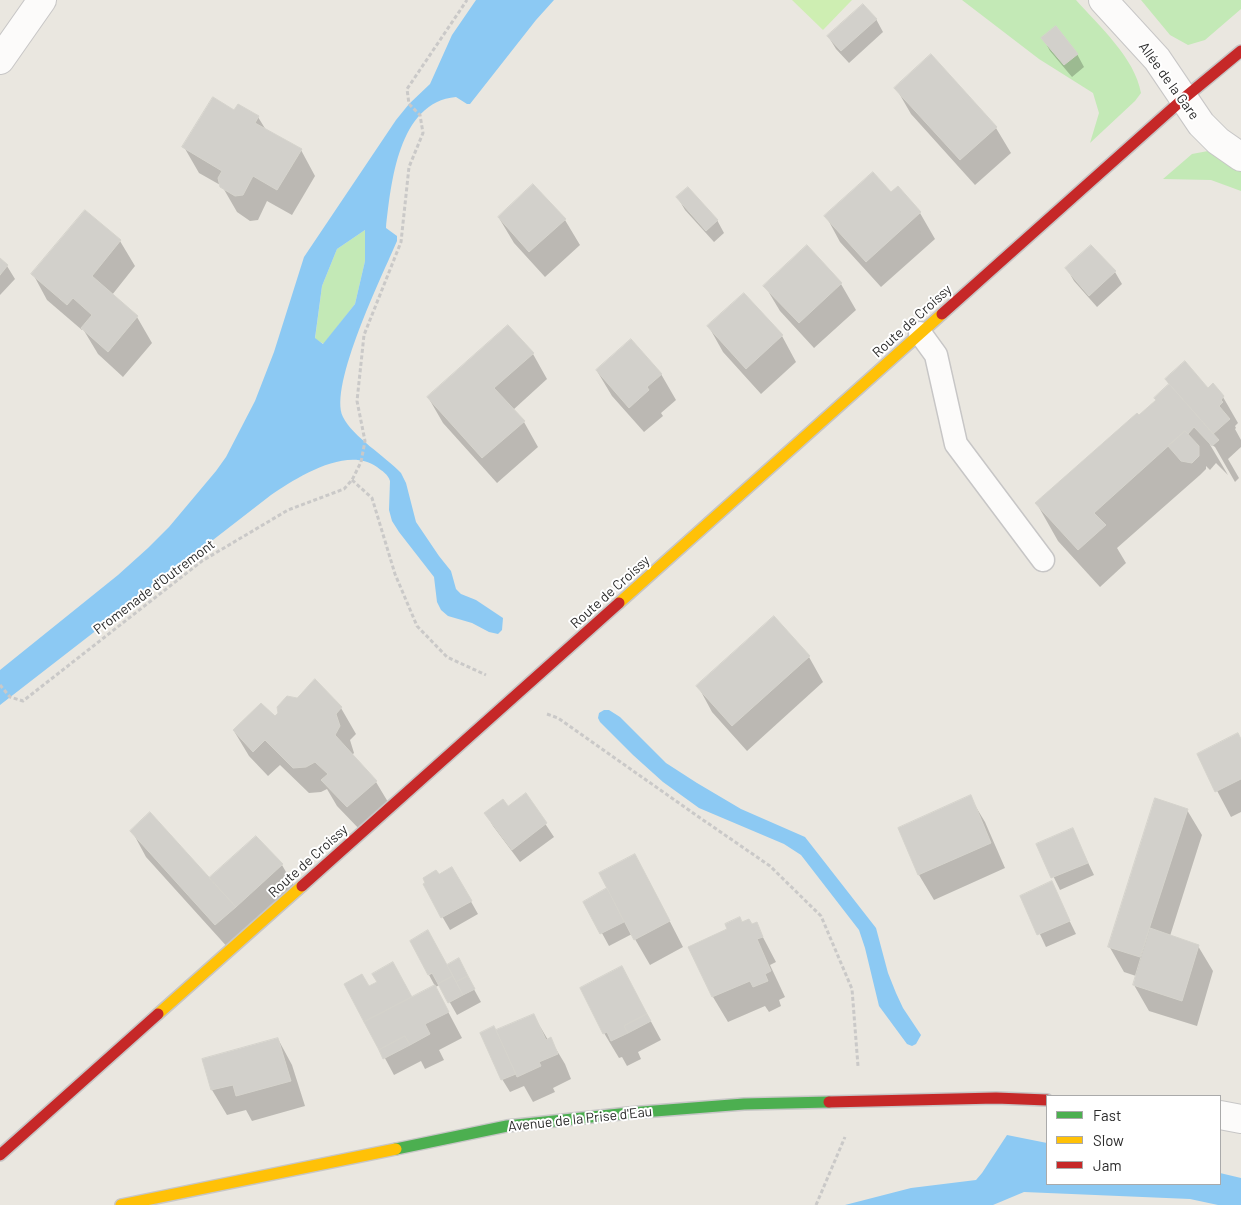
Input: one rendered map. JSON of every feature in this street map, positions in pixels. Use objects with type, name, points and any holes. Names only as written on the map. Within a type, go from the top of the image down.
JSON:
[{"type":"main road","name":"Route de Croissy","points":[[0,1155],[1183,99],[1241,51]]},
{"type":"main road","name":"Avenue de la Prise d'Eau","points":[[121,1205],[507,1126],[628,1113],[744,1104],[996,1098],[1046,1100]]},
{"type":"street","points":[[0,60],[42,0]]},
{"type":"street","name":"Allée de la Gare","points":[[1103,0],[1157,60],[1201,124],[1218,141],[1241,157]]},
{"type":"street","points":[[1221,1115],[1241,1119]]},
{"type":"lane","points":[[920,333],[936,355],[956,444],[1043,560]]},
{"type":"path","name":"Promenade d'Outremont","points":[[0,685],[10,697],[23,701],[202,561],[288,510],[344,489],[352,480],[361,462],[365,441],[357,401],[364,335],[401,242],[409,167],[423,134],[420,115],[409,104],[407,89],[467,0]]},
{"type":"path","points":[[352,480],[372,498],[395,574],[416,626],[447,657],[488,676]]},
{"type":"path","points":[[544,716],[548,714],[558,718],[770,866],[821,916],[852,989],[861,1100],[816,1205]]},
{"type":"green space","points":[[792,0],[852,0],[823,30]]},
{"type":"green space","points":[[962,0],[1076,0],[1124,55],[1132,67],[1141,93],[1135,101],[1090,143],[1099,113],[1093,93],[1039,59]]},
{"type":"green space","points":[[1141,0],[1241,0],[1241,9],[1205,40],[1188,45],[1170,35]]},
{"type":"green space","points":[[1208,151],[1222,158],[1241,172],[1241,191],[1211,180],[1163,179],[1192,154]]},
{"type":"green space","points":[[365,230],[365,261],[355,304],[324,344],[315,339],[322,286],[337,249]]},
{"type":"water","points":[[476,0],[554,0],[470,104],[456,97],[437,102],[421,113],[410,129],[401,148],[395,169],[386,228],[397,236],[397,241],[359,330],[343,381],[340,402],[343,417],[354,432],[401,473],[406,483],[416,522],[451,571],[456,589],[461,594],[476,600],[503,618],[502,630],[498,634],[489,632],[472,623],[448,616],[441,610],[437,602],[434,577],[392,521],[389,510],[390,481],[388,476],[377,467],[365,461],[337,462],[322,466],[294,480],[271,495],[0,705],[0,670],[118,575],[148,548],[169,527],[226,457],[255,401],[274,352],[304,257],[396,120],[409,104],[430,84],[452,35]],"holes":[[[365,230],[365,261],[355,304],[323,344],[315,338],[322,286],[337,249]]]},
{"type":"water","points":[[609,710],[620,717],[666,763],[697,783],[741,809],[805,837],[876,928],[888,973],[896,993],[903,1008],[921,1035],[916,1044],[912,1046],[907,1044],[879,1006],[859,930],[801,855],[784,844],[699,808],[663,782],[600,722],[598,718],[599,713]]},
{"type":"water","points":[[1007,1135],[1046,1143],[1046,1185],[1221,1185],[1221,1173],[1241,1178],[1241,1205],[1218,1205],[1190,1199],[1024,1192],[993,1205],[845,1205],[911,1188],[976,1180]]},
{"type":"building","points":[[863,4],[877,19],[841,51],[827,36]]},
{"type":"building","points":[[1056,26],[1078,54],[1064,65],[1041,38]]},
{"type":"building","points":[[931,54],[997,127],[960,160],[894,88]]},
{"type":"building","points":[[213,97],[234,110],[238,104],[259,116],[255,123],[302,149],[277,190],[253,176],[243,195],[235,196],[220,187],[218,178],[222,171],[182,147]]},
{"type":"building","points":[[873,172],[891,192],[898,186],[921,212],[866,262],[824,216]]},
{"type":"building","points":[[533,184],[566,219],[529,252],[498,217]]},
{"type":"building","points":[[688,187],[718,220],[706,231],[676,197]]},
{"type":"building","points":[[85,210],[121,240],[92,276],[138,316],[108,352],[81,328],[92,315],[73,298],[67,305],[31,274]]},
{"type":"building","points":[[807,245],[842,283],[799,323],[763,286]]},
{"type":"building","points":[[1091,245],[1116,271],[1089,296],[1065,268]]},
{"type":"building","points":[[0,258],[8,265],[0,275]]},
{"type":"building","points":[[744,293],[783,335],[746,369],[707,326]]},
{"type":"building","points":[[508,325],[534,353],[494,388],[525,421],[482,458],[427,397]]},
{"type":"building","points":[[631,339],[662,374],[647,387],[649,390],[629,408],[596,370]]},
{"type":"building","points":[[1185,361],[1208,388],[1213,383],[1224,396],[1221,400],[1223,402],[1219,406],[1230,419],[1213,434],[1165,379]]},
{"type":"building","points":[[1169,384],[1219,440],[1212,446],[1194,427],[1188,434],[1185,431],[1094,513],[1106,525],[1078,550],[1035,503],[1137,413],[1139,415],[1156,400],[1154,398]]},
{"type":"building","points":[[1185,431],[1199,446],[1199,456],[1192,463],[1181,461],[1168,446]]},
{"type":"building","points":[[774,616],[810,656],[732,726],[696,686]]},
{"type":"building","points":[[315,679],[342,707],[336,714],[340,726],[335,735],[377,781],[347,807],[321,780],[328,774],[315,762],[306,767],[293,768],[265,740],[253,752],[233,730],[261,703],[275,716],[278,713],[277,707],[287,696],[297,698]]},
{"type":"building","points":[[1238,733],[1241,739],[1241,779],[1215,792],[1197,754]]},
{"type":"building","points":[[526,793],[547,823],[512,850],[484,813],[503,799],[508,806]]},
{"type":"building","points":[[971,795],[991,843],[918,875],[898,828]]},
{"type":"building","points":[[1155,798],[1188,809],[1140,957],[1108,947]]},
{"type":"building","points":[[150,812],[236,907],[215,925],[130,831]]},
{"type":"building","points":[[1073,828],[1088,863],[1051,878],[1036,844]]},
{"type":"building","points":[[256,836],[283,864],[236,907],[209,878]]},
{"type":"building","points":[[635,854],[670,921],[634,940],[599,873]]},
{"type":"building","points":[[452,867],[472,901],[441,918],[423,884],[425,883],[423,878],[436,870],[439,874]]},
{"type":"building","points":[[1052,881],[1070,921],[1037,935],[1020,896]]},
{"type":"building","points":[[607,888],[624,922],[600,934],[583,902]]},
{"type":"building","points":[[740,917],[742,922],[749,919],[752,924],[757,922],[763,937],[757,939],[771,971],[765,974],[768,981],[753,987],[750,981],[712,997],[688,947],[727,929],[725,924]]},
{"type":"building","points":[[1150,928],[1199,945],[1182,1001],[1133,985]]},
{"type":"building","points":[[428,930],[453,976],[438,984],[432,973],[428,975],[410,941]]},
{"type":"building","points":[[459,958],[468,976],[456,982],[447,965]]},
{"type":"building","points":[[393,962],[412,997],[364,1022],[344,984],[362,974],[369,986],[377,982],[372,974]]},
{"type":"building","points":[[622,966],[647,1014],[624,1026],[628,1033],[611,1041],[607,1032],[603,1034],[580,988]]},
{"type":"building","points":[[453,976],[463,995],[448,1003],[438,984]]},
{"type":"building","points":[[468,976],[475,989],[463,995],[456,982]]},
{"type":"building","points":[[435,985],[449,1012],[425,1024],[430,1034],[410,1045],[405,1036],[379,1050],[364,1022]]},
{"type":"building","points":[[534,1014],[546,1040],[551,1037],[558,1054],[539,1062],[541,1066],[517,1077],[496,1030]]},
{"type":"building","points":[[647,1014],[651,1021],[628,1033],[624,1026]]},
{"type":"building","points":[[494,1026],[516,1074],[501,1080],[480,1033]]},
{"type":"building","points":[[405,1036],[410,1045],[383,1059],[379,1050]]},
{"type":"building","points":[[278,1038],[291,1081],[236,1096],[233,1085],[211,1090],[202,1059]]},
{"type":"traffic: fast","points":[[396,1149],[507,1126],[629,1113],[744,1104],[829,1102]]},
{"type":"traffic: slow","points":[[619,603],[942,314]]},
{"type":"traffic: slow","points":[[158,1014],[302,886]]},
{"type":"traffic: slow","points":[[121,1205],[396,1149]]},
{"type":"traffic: jam","points":[[942,314],[1183,99],[1241,51]]},
{"type":"traffic: jam","points":[[302,886],[619,603]]},
{"type":"traffic: jam","points":[[0,1155],[158,1014]]},
{"type":"traffic: jam","points":[[829,1102],[996,1098],[1046,1100]]}]
